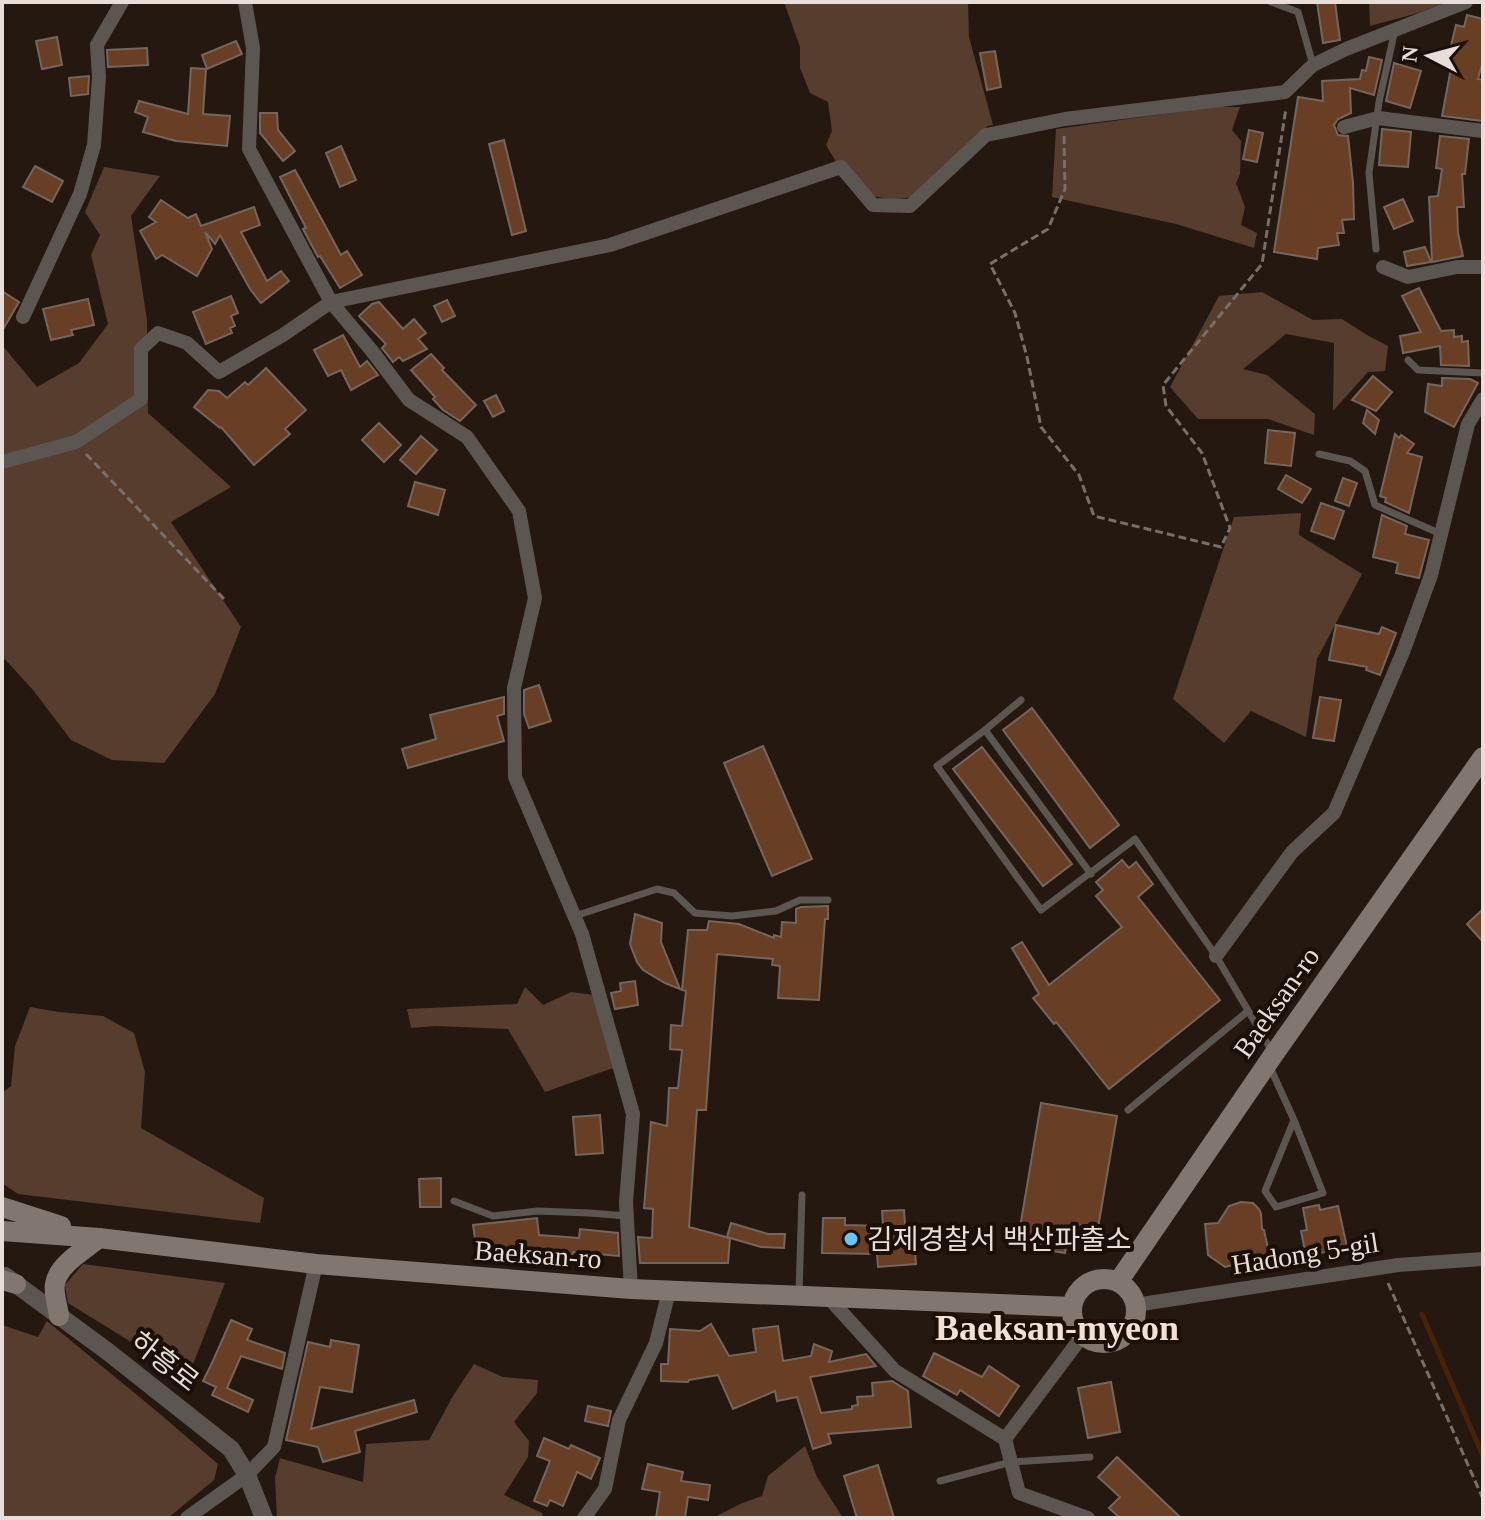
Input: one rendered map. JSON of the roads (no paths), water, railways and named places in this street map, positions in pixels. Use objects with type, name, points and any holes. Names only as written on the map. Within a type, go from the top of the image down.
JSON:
[{"type":"main road","name":"Baeksan-ro","points":[[1118,1282],[1483,757]]},
{"type":"main road","points":[[2,1207],[99,1238]]},
{"type":"main road","name":"Baeksan-ro","points":[[2,1231],[99,1238],[316,1264],[631,1289],[1072,1307]]},
{"type":"main road","points":[[59,1316],[54,1286],[58,1274],[99,1238]]},
{"type":"main road","points":[[1098,1279],[1118,1282],[1126,1288],[1135,1305],[1133,1325],[1120,1339],[1110,1343],[1101,1343],[1083,1335],[1072,1318],[1072,1307],[1080,1289],[1098,1279]]},
{"type":"street","points":[[23,317],[80,194],[94,145],[99,77],[97,45],[122,2]]},
{"type":"street","points":[[245,2],[253,48],[249,149],[331,302],[409,400],[467,437],[519,511],[535,598],[514,688],[515,777],[582,934],[633,1114],[626,1202],[631,1289]]},
{"type":"street","points":[[2,462],[76,442],[141,399],[141,349],[158,333],[187,343],[219,372],[283,335],[331,302],[610,245],[841,167],[873,205],[910,206],[986,135],[1065,119],[1285,92],[1313,65],[1466,2]]},
{"type":"street","points":[[1344,127],[1378,118],[1483,131]]},
{"type":"street","points":[[1383,267],[1408,277],[1457,267],[1483,267]]},
{"type":"street","points":[[1216,956],[1292,852],[1334,813],[1403,652],[1431,575],[1468,424],[1483,399]]},
{"type":"street","name":"Hadong 5-gil","points":[[1135,1305],[1398,1265],[1483,1259]]},
{"type":"street","points":[[187,1518],[247,1475],[274,1447],[316,1264]]},
{"type":"street","name":"하흥로","points":[[7,1279],[231,1449],[247,1475],[264,1518]]},
{"type":"street","points":[[584,1518],[605,1489],[619,1420],[656,1343],[669,1291]]},
{"type":"street","points":[[828,1297],[895,1371],[1005,1439],[1019,1493],[1088,1518]]},
{"type":"street","points":[[1005,1439],[1083,1335]]},
{"type":"lane","points":[[1271,2],[1298,12],[1313,65]]},
{"type":"lane","points":[[1376,249],[1369,173],[1379,102],[1395,30]]},
{"type":"lane","points":[[1408,360],[1418,370],[1483,373]]},
{"type":"lane","points":[[1319,454],[1350,461],[1365,471],[1375,505],[1441,534]]},
{"type":"lane","points":[[1021,700],[937,766],[1041,910],[1135,839],[1216,956],[1248,1011],[1271,1059],[1323,1193],[1276,1207],[1265,1191],[1294,1120]]},
{"type":"lane","points":[[985,730],[1091,874]]},
{"type":"lane","points":[[575,916],[657,889],[674,893],[695,913],[732,916],[776,911],[800,900],[828,900]]},
{"type":"lane","points":[[1128,1110],[1248,1011]]},
{"type":"lane","points":[[799,1296],[802,1195]]},
{"type":"lane","points":[[454,1201],[493,1216],[538,1211],[627,1216]]},
{"type":"lane","points":[[940,1481],[1011,1462],[1090,1457]]},
{"type":"waterway","points":[[1422,1314],[1483,1456]]},
{"type":"place","name":"김제경찰서 백산파출소","points":[[851,1239]]},
{"type":"district","name":"Baeksan-myeon","points":[[1057,1327]]}]
